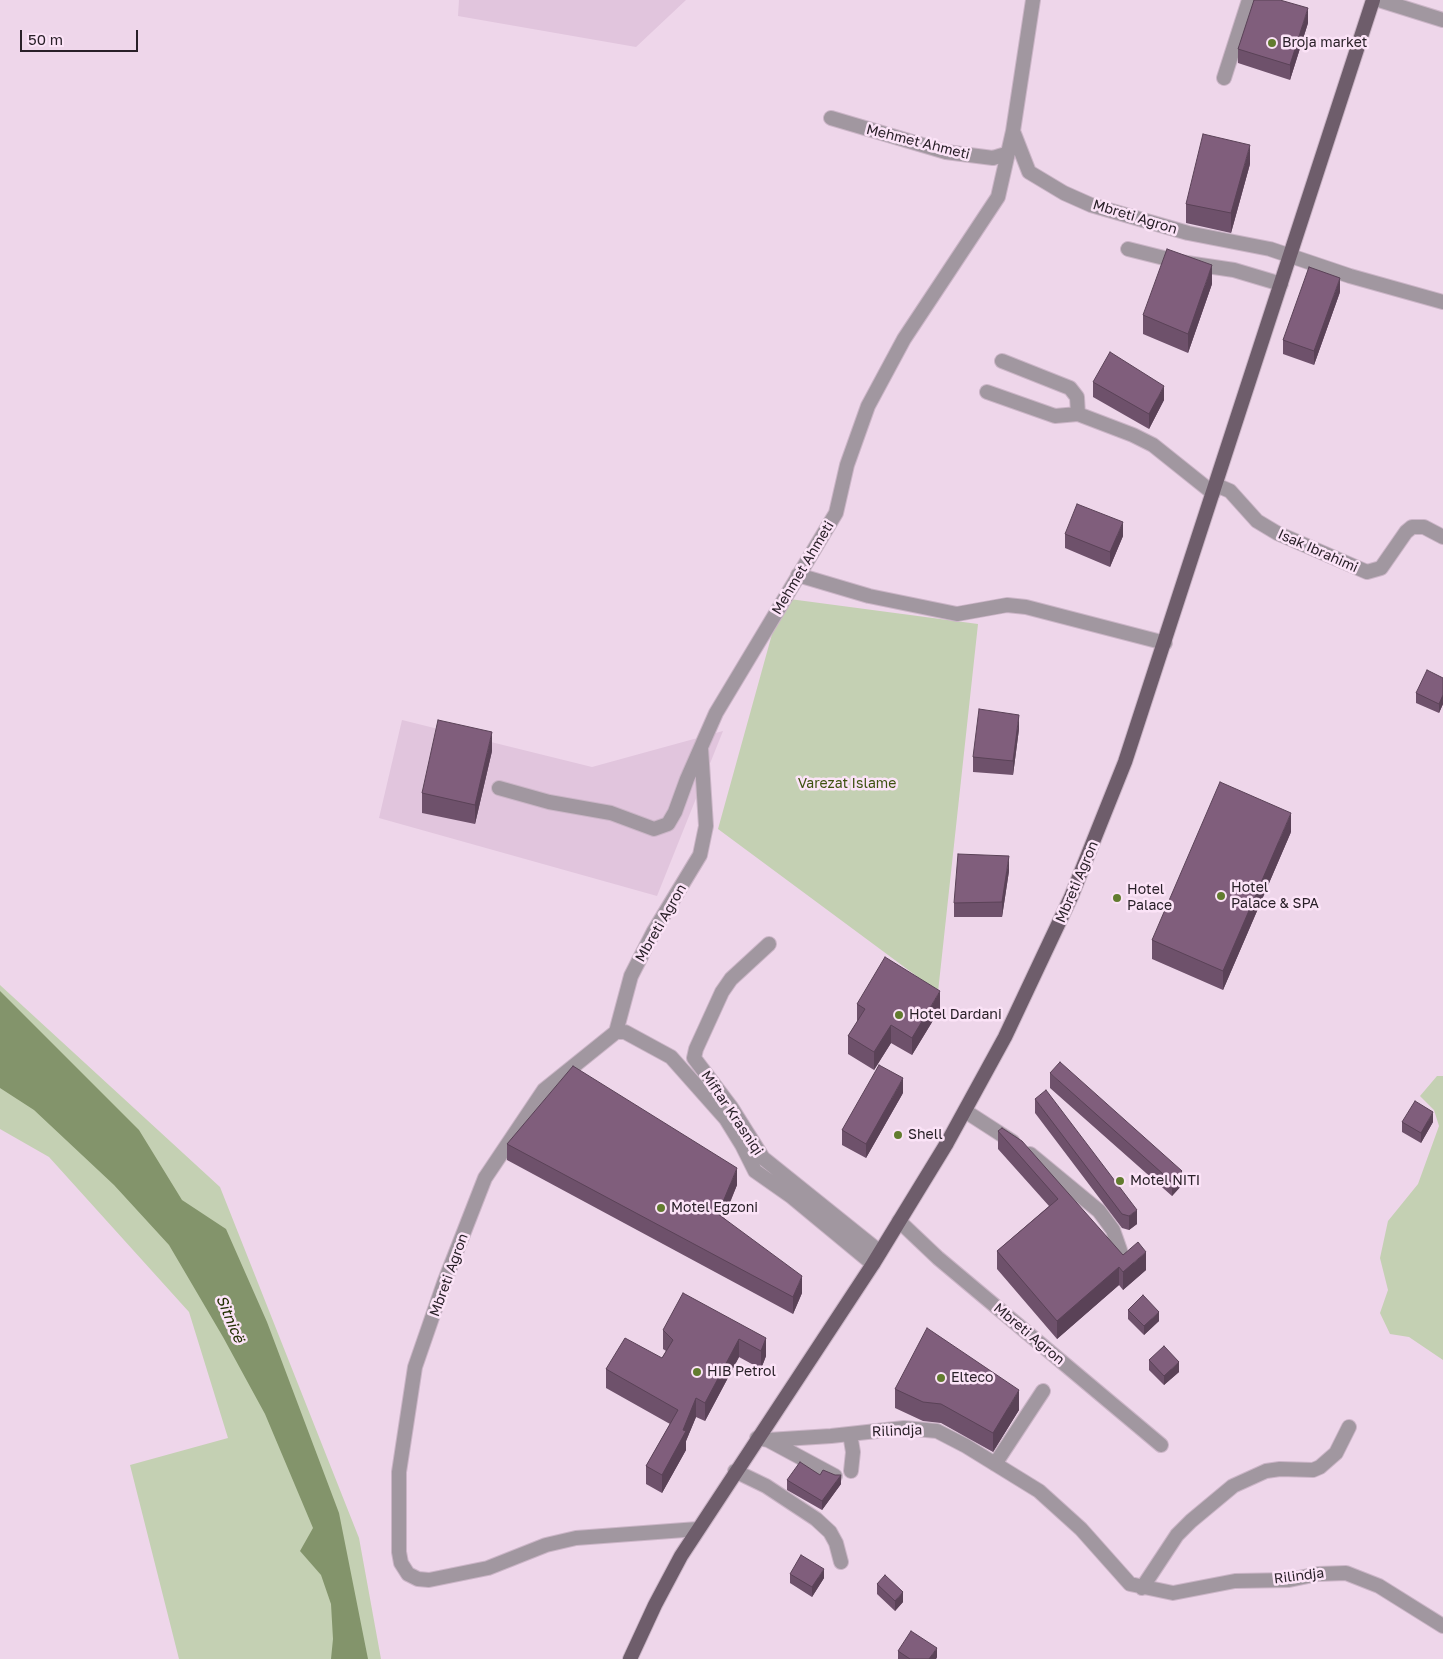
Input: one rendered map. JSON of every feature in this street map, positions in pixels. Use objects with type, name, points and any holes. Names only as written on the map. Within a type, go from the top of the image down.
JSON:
[{"type":"main road","name":"Mbreti Agron","points":[[630,1659],[655,1605],[698,1529],[735,1471],[762,1439],[966,1111],[1021,1006],[1071,897],[1125,762],[1373,0]]},
{"type":"street","name":"Mehmet Ahmeti","points":[[499,788],[549,802],[611,813],[637,824],[660,829],[668,824],[676,812],[687,779],[716,713],[836,513],[847,465],[868,406],[904,339],[998,197],[1006,154],[1013,131],[1014,112],[1033,0]]},
{"type":"street","points":[[1224,78],[1249,0]]},
{"type":"street","points":[[1379,0],[1443,20]]},
{"type":"street","name":"Mehmet Ahmeti","points":[[831,118],[946,152],[993,158],[1006,154]]},
{"type":"street","name":"Mbreti Agron","points":[[1013,131],[1029,172],[1064,193],[1091,204],[1188,233],[1270,249],[1350,276],[1443,302]]},
{"type":"street","points":[[1128,249],[1180,262],[1234,270],[1281,284]]},
{"type":"street","points":[[1002,362],[1070,388],[1077,397],[1078,414]]},
{"type":"street","points":[[987,392],[1055,416],[1078,414],[1152,445],[1215,489]]},
{"type":"street","name":"Isak Ibrahimi","points":[[1215,489],[1230,491],[1257,521],[1277,534],[1367,572],[1381,568],[1406,532],[1412,527],[1424,527],[1443,537]]},
{"type":"street","points":[[798,575],[869,596],[957,614],[1007,605],[1026,607],[1165,643]]},
{"type":"street","name":"Mbreti Agron","points":[[698,1529],[576,1538],[546,1544],[488,1568],[430,1580],[413,1577],[401,1563],[399,1472],[415,1367],[485,1178],[544,1090],[616,1032],[631,976],[654,931],[700,855],[706,826],[701,748]]},
{"type":"street","name":"Miftar Krasniqi","points":[[769,944],[731,979],[722,992],[696,1049],[694,1058],[731,1107],[763,1158],[876,1258]]},
{"type":"street","points":[[616,1032],[625,1032],[671,1057],[726,1119],[755,1171],[876,1258]]},
{"type":"street","points":[[966,1111],[1031,1154],[1099,1211],[1112,1230],[1120,1250]]},
{"type":"street","name":"Mbreti Agron","points":[[899,1221],[938,1258],[1161,1445]]},
{"type":"street","points":[[995,1464],[1043,1391]]},
{"type":"street","points":[[1142,1588],[1177,1535],[1233,1486],[1266,1471],[1280,1468],[1313,1470],[1320,1467],[1336,1453],[1349,1427]]},
{"type":"street","name":"Rilindja","points":[[762,1439],[850,1434],[886,1429],[923,1428],[937,1431],[1039,1491],[1060,1507],[1130,1584],[1173,1593],[1217,1583],[1289,1580],[1326,1573],[1346,1573],[1379,1586],[1443,1626]]},
{"type":"street","name":"Rilindja","points":[[850,1434],[853,1452],[851,1471]]},
{"type":"street","points":[[762,1439],[835,1476]]},
{"type":"street","points":[[735,1471],[766,1486],[816,1519],[830,1532],[836,1544],[841,1562]]},
{"type":"shaded area","points":[[459,0],[686,0],[636,47],[458,16]]},
{"type":"shaded area","points":[[402,720],[592,767],[723,731],[657,896],[379,818]]},
{"type":"green space","name":"Varezat Islame","points":[[782,598],[978,624],[938,992],[718,829]]},
{"type":"green space","points":[[0,985],[220,1187],[359,1538],[381,1659],[179,1659],[130,1465],[228,1438],[189,1312],[49,1157],[0,1129]]},
{"type":"green space","points":[[1437,1076],[1443,1076],[1443,1360],[1409,1337],[1390,1334],[1380,1313],[1388,1290],[1380,1258],[1388,1221],[1418,1184],[1439,1126],[1434,1110],[1420,1096]]},
{"type":"water","name":"Sitnicë","points":[[0,991],[139,1130],[182,1200],[226,1229],[267,1322],[339,1513],[368,1659],[331,1659],[333,1639],[331,1604],[321,1575],[300,1551],[313,1528],[265,1414],[223,1337],[169,1245],[114,1185],[34,1110],[0,1088]]},
{"type":"building","name":"Broja market","points":[[1254,0],[1280,0],[1308,8],[1290,65],[1238,49]]},
{"type":"building","points":[[1203,134],[1250,145],[1231,213],[1186,204]]},
{"type":"building","points":[[1167,249],[1212,265],[1188,334],[1143,315]]},
{"type":"building","points":[[1309,267],[1340,278],[1314,351],[1283,340]]},
{"type":"building","points":[[1110,352],[1164,386],[1149,414],[1093,382]]},
{"type":"building","points":[[1077,504],[1123,522],[1110,552],[1065,534]]},
{"type":"building","points":[[1427,670],[1443,678],[1443,695],[1439,704],[1416,693]]},
{"type":"building","points":[[979,709],[1019,715],[1013,761],[973,757]]},
{"type":"building","points":[[438,720],[492,732],[475,805],[422,793]]},
{"type":"building","name":"Hotel Palace & SPA","points":[[1220,782],[1291,813],[1223,971],[1152,940]]},
{"type":"building","points":[[958,854],[1009,856],[1002,902],[954,903]]},
{"type":"building","points":[[885,957],[940,991],[912,1038],[891,1025],[874,1052],[848,1036],[865,1009],[857,1004]]},
{"type":"building","points":[[1060,1062],[1182,1171],[1172,1182],[1050,1073]]},
{"type":"building","points":[[879,1065],[903,1078],[866,1144],[842,1130]]},
{"type":"building","name":"Motel Egzoni","points":[[573,1066],[737,1168],[718,1214],[802,1276],[793,1297],[507,1144]]},
{"type":"building","points":[[1046,1090],[1137,1210],[1129,1216],[1122,1214],[1035,1099]]},
{"type":"building","points":[[1415,1101],[1433,1112],[1421,1133],[1402,1122]]},
{"type":"building","points":[[1002,1128],[1022,1141],[1123,1255],[1138,1242],[1146,1252],[1123,1272],[1119,1267],[1057,1321],[997,1251],[1058,1199],[998,1131]]},
{"type":"building","name":"HIB Petrol","points":[[683,1293],[766,1338],[761,1351],[739,1339],[705,1403],[696,1398],[683,1430],[686,1431],[662,1475],[646,1466],[678,1410],[606,1369],[625,1338],[662,1358],[673,1340],[663,1330]]},
{"type":"building","points":[[1143,1295],[1159,1312],[1144,1326],[1128,1310]]},
{"type":"building","name":"Elteco","points":[[927,1328],[1019,1390],[993,1433],[941,1404],[923,1402],[895,1389]]},
{"type":"building","points":[[1164,1346],[1179,1362],[1164,1376],[1149,1360]]},
{"type":"building","points":[[800,1462],[820,1475],[823,1470],[835,1475],[841,1475],[822,1501],[787,1480]]},
{"type":"building","points":[[801,1555],[824,1569],[812,1587],[790,1574]]},
{"type":"building","points":[[885,1575],[903,1592],[895,1601],[877,1584]]},
{"type":"building","points":[[911,1631],[937,1648],[929,1659],[910,1659],[898,1651]]},
{"type":"place","name":"Broja market","points":[[1272,43]]},
{"type":"place","name":"Hotel Palace & SPA","points":[[1221,896]]},
{"type":"place","name":"Hotel Palace","points":[[1117,898]]},
{"type":"place","name":"Hotel Dardani","points":[[899,1015]]},
{"type":"place","name":"Shell","points":[[898,1135]]},
{"type":"place","name":"Motel NITI","points":[[1120,1181]]},
{"type":"place","name":"Motel Egzoni","points":[[661,1208]]},
{"type":"place","name":"HIB Petrol","points":[[697,1372]]},
{"type":"place","name":"Elteco","points":[[941,1378]]}]
